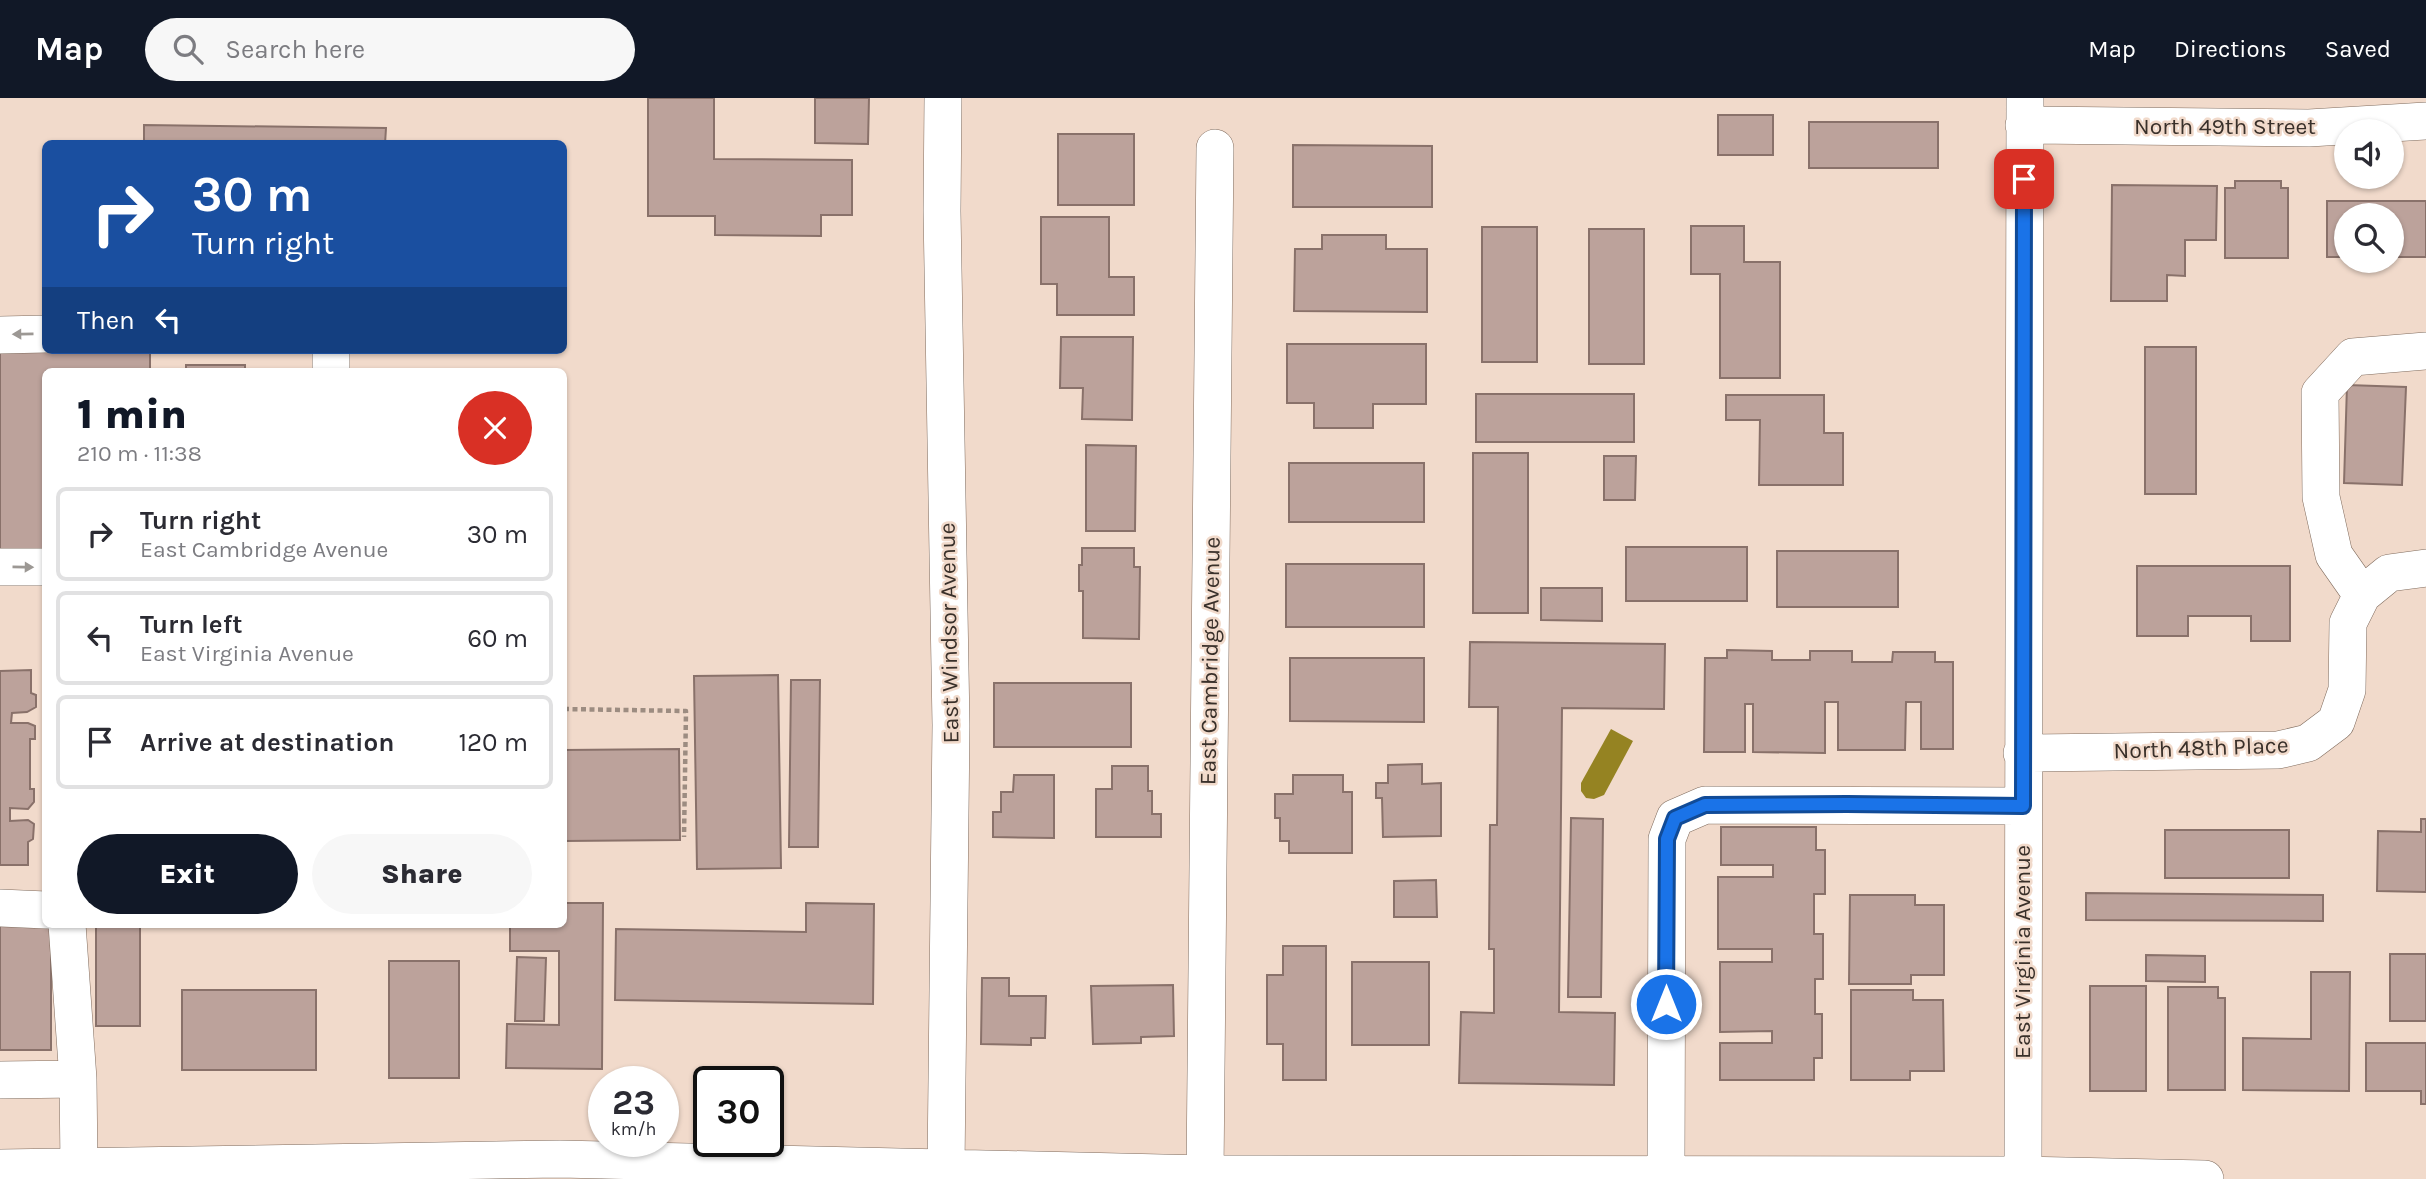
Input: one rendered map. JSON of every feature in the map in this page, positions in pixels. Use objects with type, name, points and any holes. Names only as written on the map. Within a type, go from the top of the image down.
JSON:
[{"type":"street","name":"East Windsor Avenue","points":[[943,98],[951,725],[946,1168]]},
{"type":"street","name":"North 49th Street","points":[[2024,111],[2309,128],[2426,121]]},
{"type":"street","name":"East Virginia Avenue","points":[[2023,1175],[2024,111]]},
{"type":"street","name":"East Cambridge Avenue","points":[[1205,1174],[1215,148]]},
{"type":"street","points":[[0,335],[42,334]]},
{"type":"street","points":[[2362,595],[2334,555],[2321,496],[2320,393],[2353,357],[2426,351]]},
{"type":"street","points":[[0,567],[42,567]]},
{"type":"street","name":"North 48th Place","points":[[2022,753],[2277,750],[2308,743],[2336,722],[2347,690],[2348,624],[2362,595],[2389,573],[2426,568]]},
{"type":"street","points":[[1666,1174],[1667,839],[1675,818],[1705,805],[2023,806]]},
{"type":"street","points":[[0,908],[42,910]]},
{"type":"street","points":[[67,928],[78,1079],[79,1167]]},
{"type":"street","points":[[0,1080],[78,1079]]},
{"type":"street","points":[[0,1168],[560,1160],[1205,1174],[2023,1175],[2205,1179]]},
{"type":"path","points":[[567,709],[686,711],[684,836]]},
{"type":"shaded area","points":[[1611,729],[1633,741],[1604,795],[1594,799],[1586,798],[1581,791],[1581,783]]},
{"type":"building","points":[[648,98],[714,98],[714,159],[852,160],[852,215],[821,215],[821,236],[715,235],[715,216],[648,216]]},
{"type":"building","points":[[815,98],[869,98],[868,144],[815,143]]},
{"type":"building","points":[[1718,115],[1773,115],[1773,155],[1718,155]]},
{"type":"building","points":[[1809,122],[1938,122],[1938,168],[1809,168]]},
{"type":"building","points":[[144,125],[386,128],[385,140],[144,140]]},
{"type":"building","points":[[1058,134],[1134,134],[1134,205],[1058,205]]},
{"type":"building","points":[[1293,145],[1432,146],[1432,207],[1293,207]]},
{"type":"building","points":[[2235,181],[2281,181],[2281,188],[2288,188],[2288,258],[2225,258],[2225,188],[2235,188]]},
{"type":"building","points":[[2112,185],[2217,186],[2216,240],[2185,240],[2185,276],[2167,275],[2167,301],[2111,301]]},
{"type":"building","points":[[2327,201],[2426,201],[2426,257],[2404,257],[2404,203],[2334,203],[2334,257],[2327,257]]},
{"type":"building","points":[[1041,217],[1109,217],[1109,277],[1134,277],[1134,315],[1057,315],[1057,284],[1041,284]]},
{"type":"building","points":[[1691,226],[1744,226],[1744,262],[1780,262],[1780,378],[1720,378],[1720,274],[1691,274]]},
{"type":"building","points":[[1482,227],[1537,227],[1537,362],[1482,362]]},
{"type":"building","points":[[1589,229],[1644,229],[1644,364],[1589,364]]},
{"type":"building","points":[[1322,235],[1386,235],[1386,249],[1427,249],[1427,312],[1294,311],[1295,249],[1322,249]]},
{"type":"building","points":[[1061,337],[1133,337],[1132,420],[1082,419],[1083,388],[1060,388]]},
{"type":"building","points":[[1287,344],[1426,344],[1426,404],[1373,404],[1373,428],[1314,428],[1314,403],[1287,403]]},
{"type":"building","points":[[2145,347],[2196,347],[2196,494],[2145,494]]},
{"type":"building","points":[[0,350],[42,351],[42,354],[150,354],[150,368],[42,368],[42,553],[0,553]]},
{"type":"building","points":[[186,365],[245,365],[245,368],[186,368]]},
{"type":"building","points":[[2347,385],[2406,387],[2402,485],[2344,483]]},
{"type":"building","points":[[1476,394],[1634,394],[1634,442],[1476,442]]},
{"type":"building","points":[[1726,395],[1824,395],[1824,433],[1843,433],[1843,485],[1759,485],[1760,420],[1726,420]]},
{"type":"building","points":[[1086,445],[1136,446],[1135,531],[1086,531]]},
{"type":"building","points":[[1473,453],[1528,453],[1528,613],[1473,613]]},
{"type":"building","points":[[1604,456],[1636,456],[1635,500],[1604,500]]},
{"type":"building","points":[[1289,463],[1424,463],[1424,522],[1289,522]]},
{"type":"building","points":[[1626,547],[1747,547],[1747,601],[1626,601]]},
{"type":"building","points":[[1082,548],[1134,548],[1134,567],[1140,567],[1139,639],[1083,638],[1083,591],[1079,591]]},
{"type":"building","points":[[1777,551],[1898,551],[1898,607],[1777,607]]},
{"type":"building","points":[[1286,564],[1424,564],[1424,627],[1286,627]]},
{"type":"building","points":[[2137,566],[2290,566],[2290,641],[2251,641],[2251,616],[2188,616],[2188,636],[2137,636]]},
{"type":"building","points":[[1541,588],[1602,588],[1602,621],[1541,620]]},
{"type":"building","points":[[1470,642],[1665,644],[1664,709],[1562,708],[1559,1012],[1615,1013],[1614,1085],[1459,1083],[1461,1012],[1494,1013],[1494,949],[1489,949],[1490,825],[1497,825],[1498,707],[1469,707]]},
{"type":"building","points":[[1727,650],[1772,651],[1772,660],[1810,660],[1810,651],[1852,651],[1852,662],[1892,662],[1893,652],[1935,652],[1935,662],[1953,662],[1953,749],[1921,749],[1921,702],[1906,702],[1905,750],[1838,750],[1838,702],[1825,702],[1825,753],[1753,752],[1753,704],[1745,704],[1745,752],[1704,752],[1705,658],[1727,658]]},
{"type":"building","points":[[1290,658],[1424,658],[1424,722],[1290,721]]},
{"type":"building","points":[[31,670],[31,693],[36,695],[36,707],[27,712],[12,713],[11,723],[28,723],[35,726],[35,739],[30,739],[30,789],[34,789],[34,802],[28,809],[10,808],[10,821],[28,820],[34,824],[33,839],[28,842],[28,865],[0,865],[0,671]]},
{"type":"building","points":[[778,675],[781,868],[697,869],[694,676]]},
{"type":"building","points":[[791,680],[820,680],[818,847],[789,847]]},
{"type":"building","points":[[994,683],[1131,683],[1131,747],[994,747]]},
{"type":"building","points":[[679,749],[680,840],[567,841],[567,750]]},
{"type":"building","points":[[1422,764],[1422,784],[1441,783],[1441,836],[1383,837],[1382,798],[1376,798],[1376,783],[1388,783],[1388,765]]},
{"type":"building","points":[[1112,766],[1148,766],[1152,814],[1161,814],[1161,837],[1096,837],[1096,789],[1112,789]]},
{"type":"building","points":[[1014,775],[1054,775],[1054,838],[993,837],[993,812],[1001,812],[1001,792],[1013,792]]},
{"type":"building","points":[[1293,775],[1343,775],[1343,792],[1352,792],[1352,853],[1289,853],[1289,841],[1280,841],[1280,818],[1275,818],[1275,794],[1293,794]]},
{"type":"building","points":[[1571,818],[1603,819],[1601,997],[1568,997]]},
{"type":"building","points":[[2421,819],[2426,819],[2426,892],[2377,891],[2378,831],[2421,832]]},
{"type":"building","points":[[1721,827],[1816,827],[1816,850],[1825,850],[1825,894],[1814,894],[1814,934],[1823,934],[1823,979],[1815,979],[1815,1014],[1822,1014],[1822,1058],[1814,1058],[1814,1080],[1720,1080],[1720,1043],[1772,1043],[1772,1031],[1720,1032],[1720,962],[1772,962],[1772,949],[1718,949],[1718,877],[1773,877],[1773,865],[1721,865]]},
{"type":"building","points":[[2165,830],[2289,830],[2289,878],[2165,878]]},
{"type":"building","points":[[1436,880],[1437,917],[1394,917],[1394,881]]},
{"type":"building","points":[[2086,893],[2323,895],[2323,921],[2086,920]]},
{"type":"building","points":[[1850,895],[1915,895],[1915,905],[1944,905],[1944,975],[1911,975],[1911,984],[1849,984]]},
{"type":"building","points":[[567,903],[603,903],[602,1066],[588,1066],[588,1069],[506,1068],[507,1024],[559,1025],[559,951],[510,951],[510,928],[567,928]]},
{"type":"building","points":[[806,903],[874,904],[873,1004],[615,1000],[616,929],[806,932]]},
{"type":"building","points":[[0,926],[51,928],[51,1050],[0,1050]]},
{"type":"building","points":[[96,928],[140,928],[140,1026],[96,1026]]},
{"type":"building","points":[[1283,946],[1326,946],[1326,1080],[1283,1080],[1283,1044],[1267,1044],[1267,975],[1283,975]]},
{"type":"building","points":[[2390,954],[2426,954],[2426,1021],[2390,1021]]},
{"type":"building","points":[[2146,955],[2205,956],[2205,982],[2146,981]]},
{"type":"building","points":[[517,957],[546,958],[544,1021],[515,1021]]},
{"type":"building","points":[[389,961],[459,961],[459,1078],[389,1078]]},
{"type":"building","points":[[1352,962],[1429,962],[1429,1045],[1352,1045]]},
{"type":"building","points":[[2311,972],[2350,972],[2349,1091],[2243,1090],[2243,1038],[2311,1039]]},
{"type":"building","points":[[982,978],[1009,978],[1009,996],[1046,996],[1045,1038],[1031,1038],[1031,1045],[981,1044]]},
{"type":"building","points":[[1173,985],[1174,1036],[1141,1037],[1141,1043],[1093,1044],[1091,986]]},
{"type":"building","points":[[2090,986],[2146,986],[2146,1091],[2090,1091]]},
{"type":"building","points":[[2168,987],[2218,987],[2218,998],[2225,998],[2225,1090],[2168,1090]]},
{"type":"building","points":[[182,990],[316,990],[316,1070],[182,1070]]},
{"type":"building","points":[[1851,990],[1913,990],[1913,1000],[1943,1000],[1944,1071],[1910,1071],[1910,1080],[1851,1080]]},
{"type":"building","points":[[2366,1043],[2426,1043],[2426,1104],[2421,1104],[2421,1091],[2366,1091]]},
{"type":"route","points":[[1666,1004],[1667,839],[1675,818],[1705,805],[2023,806],[2024,179]]}]
